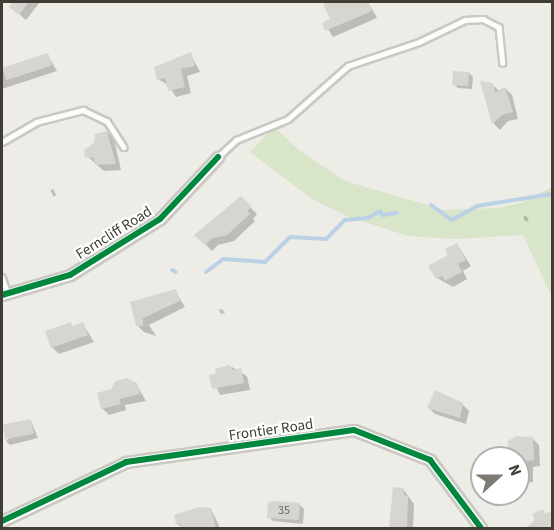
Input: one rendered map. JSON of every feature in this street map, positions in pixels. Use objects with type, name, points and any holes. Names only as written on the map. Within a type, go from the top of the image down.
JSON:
[{"type":"street","name":"Ferncliff Road","points":[[5,295],[70,275],[160,219],[218,157]]},
{"type":"street","name":"Frontier Road","points":[[2,521],[126,462],[354,430],[430,460],[481,528]]},
{"type":"lane","points":[[218,157],[236,141],[288,119],[348,66],[418,42],[465,20],[483,19],[499,27],[503,63]]},
{"type":"lane","points":[[2,142],[36,122],[83,110],[107,121],[124,147]]},
{"type":"lane","points":[[2,276],[5,295]]},
{"type":"green space","points":[[274,127],[300,151],[345,181],[445,210],[496,208],[521,203],[552,187],[552,297],[523,235],[455,239],[408,236],[349,217],[312,199],[250,152]]},
{"type":"building","points":[[13,2],[29,2],[19,15],[9,7]]},
{"type":"building","points":[[368,2],[372,11],[325,31],[322,23],[330,19],[323,4]]},
{"type":"building","points":[[191,52],[195,66],[181,69],[185,87],[168,91],[165,78],[157,80],[154,67]]},
{"type":"building","points":[[48,53],[52,65],[6,80],[2,68]]},
{"type":"building","points":[[453,71],[469,72],[468,86],[452,85]]},
{"type":"building","points":[[480,81],[493,83],[495,92],[505,87],[513,112],[502,115],[492,124]]},
{"type":"building","points":[[107,131],[116,164],[96,165],[94,158],[85,157],[84,150],[94,143],[95,134]]},
{"type":"building","points":[[241,196],[252,207],[247,211],[250,214],[227,235],[211,239],[205,245],[194,235]]},
{"type":"building","points":[[457,243],[466,260],[458,264],[462,272],[445,281],[442,276],[436,279],[428,266],[448,255],[445,249]]},
{"type":"building","points":[[176,289],[180,301],[143,318],[143,326],[136,326],[130,302]]},
{"type":"building","points":[[71,322],[72,326],[83,322],[88,335],[51,348],[45,331]]},
{"type":"building","points":[[229,365],[233,370],[241,368],[244,383],[212,389],[209,375],[216,374],[215,369]]},
{"type":"building","points":[[127,378],[137,383],[140,394],[119,399],[121,404],[101,409],[97,393],[111,389],[116,381]]},
{"type":"building","points":[[435,390],[463,403],[460,418],[427,408]]},
{"type":"building","points":[[31,419],[34,434],[5,439],[3,425]]},
{"type":"building","points":[[516,436],[533,437],[534,460],[530,461],[530,446],[508,446],[508,441]]},
{"type":"building","points":[[393,487],[403,488],[404,495],[408,496],[407,528],[389,527]]},
{"type":"building","points":[[268,502],[300,503],[299,520],[267,518]]},
{"type":"building","points":[[200,507],[211,508],[216,528],[181,528],[180,523],[176,524],[174,515]]},
{"type":"building","points":[[543,509],[545,514],[552,511],[552,528],[525,528],[535,520],[532,514]]},
{"type":"waterway","points":[[431,205],[452,220],[477,206],[552,194]]},
{"type":"waterway","points":[[206,272],[223,259],[265,262],[290,237],[326,239],[345,220],[368,218],[380,211],[383,215],[397,213]]},
{"type":"waterway","points":[[172,270],[176,272]]},
{"type":"cycle path","points":[[2,295],[70,275],[160,219],[218,157]]},
{"type":"cycle path","points":[[2,521],[126,462],[354,430],[430,460],[481,528]]}]
